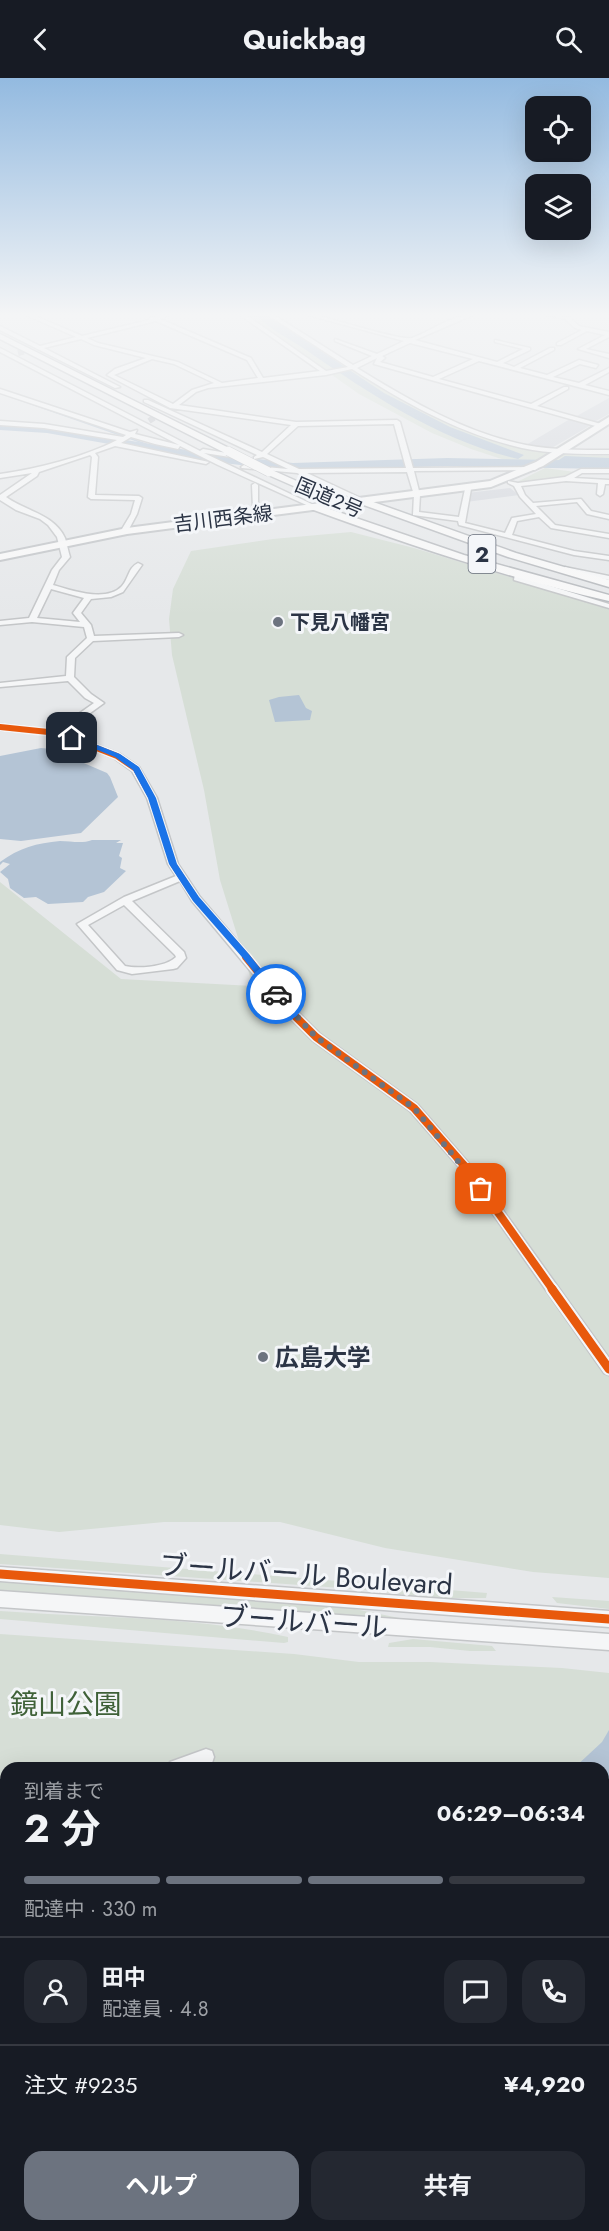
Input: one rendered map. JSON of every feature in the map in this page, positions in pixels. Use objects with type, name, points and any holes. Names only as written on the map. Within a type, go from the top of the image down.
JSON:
[{"type":"highway","name":"国道2号","points":[[158,415],[269,472],[334,500],[361,506],[402,528],[517,566],[609,586]]},
{"type":"highway","points":[[361,506],[609,586]]},
{"type":"highway","points":[[315,507],[376,530],[518,575],[609,598]]},
{"type":"main road","name":"吉川西条線","points":[[0,557],[127,531],[232,514],[315,507],[361,506],[417,495],[468,489],[507,480],[536,467],[609,420]]},
{"type":"street","points":[[61,415],[123,440],[158,443],[253,459],[296,462]]},
{"type":"street","points":[[131,415],[218,463],[315,507]]},
{"type":"street","points":[[170,415],[276,461],[361,506]]},
{"type":"street","points":[[238,415],[296,424],[397,422],[417,495],[416,514],[462,519]]},
{"type":"street","points":[[440,415],[482,434],[523,447],[561,453],[609,453]]},
{"type":"street","points":[[562,415],[599,425]]},
{"type":"street","points":[[0,423],[44,426],[123,440],[218,463],[246,467],[297,471],[409,464],[536,467]]},
{"type":"street","points":[[0,476],[36,471],[61,460],[106,448],[123,440],[146,423]]},
{"type":"street","points":[[246,467],[296,424]]},
{"type":"street","points":[[0,429],[37,432],[88,441]]},
{"type":"street","points":[[97,445],[106,448]]},
{"type":"street","points":[[91,452],[95,457],[91,497],[139,498],[134,514],[124,529],[127,531]]},
{"type":"street","points":[[397,460],[409,464]]},
{"type":"street","points":[[187,517],[256,510],[254,481],[246,467]]},
{"type":"street","points":[[32,620],[56,570],[66,557],[63,543],[59,534],[43,515],[20,509],[0,498],[35,475],[36,471]]},
{"type":"street","points":[[566,479],[580,471],[609,471]]},
{"type":"street","points":[[507,480],[517,485],[566,479],[606,482],[600,494]]},
{"type":"street","points":[[517,485],[522,496],[553,527],[609,536]]},
{"type":"street","points":[[468,489],[461,524],[609,558]]},
{"type":"street","points":[[531,506],[579,500],[589,513],[609,517]]},
{"type":"street","points":[[508,536],[514,519],[541,515]]},
{"type":"street","points":[[588,555],[594,534]]},
{"type":"street","points":[[512,555],[609,578]]},
{"type":"street","points":[[48,586],[89,597],[117,593],[126,584],[131,572],[138,566]]},
{"type":"street","points":[[518,575],[518,578],[609,606]]},
{"type":"street","points":[[89,597],[76,613],[87,626],[90,639]]},
{"type":"street","points":[[0,623],[32,620],[87,626]]},
{"type":"street","points":[[58,733],[100,703],[88,696],[70,678],[71,657],[90,639],[179,635]]},
{"type":"street","points":[[0,685],[70,678]]},
{"type":"street","points":[[0,727],[58,733],[117,756],[136,769],[152,798],[173,864],[196,899],[292,1013],[316,1037],[414,1108],[445,1143],[468,1170],[609,1369]]},
{"type":"street","points":[[126,901],[180,954],[181,958],[173,966],[132,971],[121,968],[82,924],[126,901],[182,877]]},
{"type":"street","name":"ブールバール Boulevard","points":[[0,1574],[609,1619]]},
{"type":"street","name":"ブールバール","points":[[0,1599],[609,1642]]},
{"type":"street","points":[[192,1762],[206,1757]]},
{"type":"shaded area","points":[[578,415],[606,415],[594,422],[575,417]]},
{"type":"shaded area","points":[[570,419],[591,425],[550,449],[526,445]]},
{"type":"shaded area","points":[[510,488],[519,495],[466,502],[467,493]]},
{"type":"green space","points":[[399,415],[441,415],[476,433],[522,449],[569,455],[609,456],[609,470],[520,465],[432,433]]},
{"type":"green space","points":[[545,468],[575,472],[564,477],[517,482]]},
{"type":"green space","points":[[351,532],[414,548],[609,607],[609,1578],[533,1572],[385,1548],[280,1522],[164,1522],[59,1532],[0,1525],[0,882],[121,979],[253,986],[220,880],[204,790],[172,655],[169,619],[173,589],[191,551],[273,539]]},
{"type":"green space","points":[[0,1554],[487,1593],[486,1598],[435,1598],[356,1589],[0,1564]]},
{"type":"green space","points":[[0,1582],[197,1594],[345,1607],[404,1619],[0,1592]]},
{"type":"green space","points":[[552,1597],[609,1601],[609,1609],[557,1603]]},
{"type":"green space","points":[[0,1611],[181,1621],[253,1630],[288,1637],[288,1642],[0,1619]]},
{"type":"green space","name":"鏡山公園","points":[[0,1634],[294,1654],[359,1662],[430,1662],[562,1668],[609,1673],[609,1762],[0,1762]]},
{"type":"green space","points":[[413,1639],[492,1646],[496,1651],[388,1647],[389,1643]]},
{"type":"water","points":[[565,456],[609,458],[609,468],[548,467]]},
{"type":"water","points":[[299,695],[306,708],[312,711],[310,720],[275,722],[269,700]]},
{"type":"water","points":[[41,748],[51,749],[107,773],[118,797],[81,833],[21,841],[0,839],[0,756]]},
{"type":"water","points":[[121,840],[116,843],[123,843],[119,856],[122,858],[120,868],[126,871],[104,892],[88,897],[83,902],[48,904],[36,897],[24,898],[10,888],[8,879],[0,872],[10,864],[3,862],[0,865],[0,862],[28,847],[60,841]]},
{"type":"water","points":[[609,1730],[609,1762],[580,1762],[602,1742]]},
{"type":"waterway","points":[[64,415],[160,449]]},
{"type":"waterway","points":[[420,415],[446,429],[518,455]]},
{"type":"waterway","points":[[0,427],[47,430],[205,457],[293,467],[447,462],[609,465]]},
{"type":"tunnel","points":[[149,421],[158,415]]},
{"type":"cycle path","points":[[0,727],[58,733],[117,756],[136,769],[152,798],[173,864],[196,899],[292,1013],[316,1037],[414,1108],[468,1170],[609,1369]]},
{"type":"cycle path","points":[[0,1574],[609,1619]]},
{"type":"way so far","points":[[276,994],[316,1037],[414,1108],[468,1170],[481,1189]]},
{"type":"place","name":"下見八幡宮","points":[[278,622]]},
{"type":"place","name":"広島大学","points":[[263,1357]]},
{"type":"route","points":[[72,738],[117,756],[141,775],[152,798],[173,864],[196,899],[276,994]]}]
